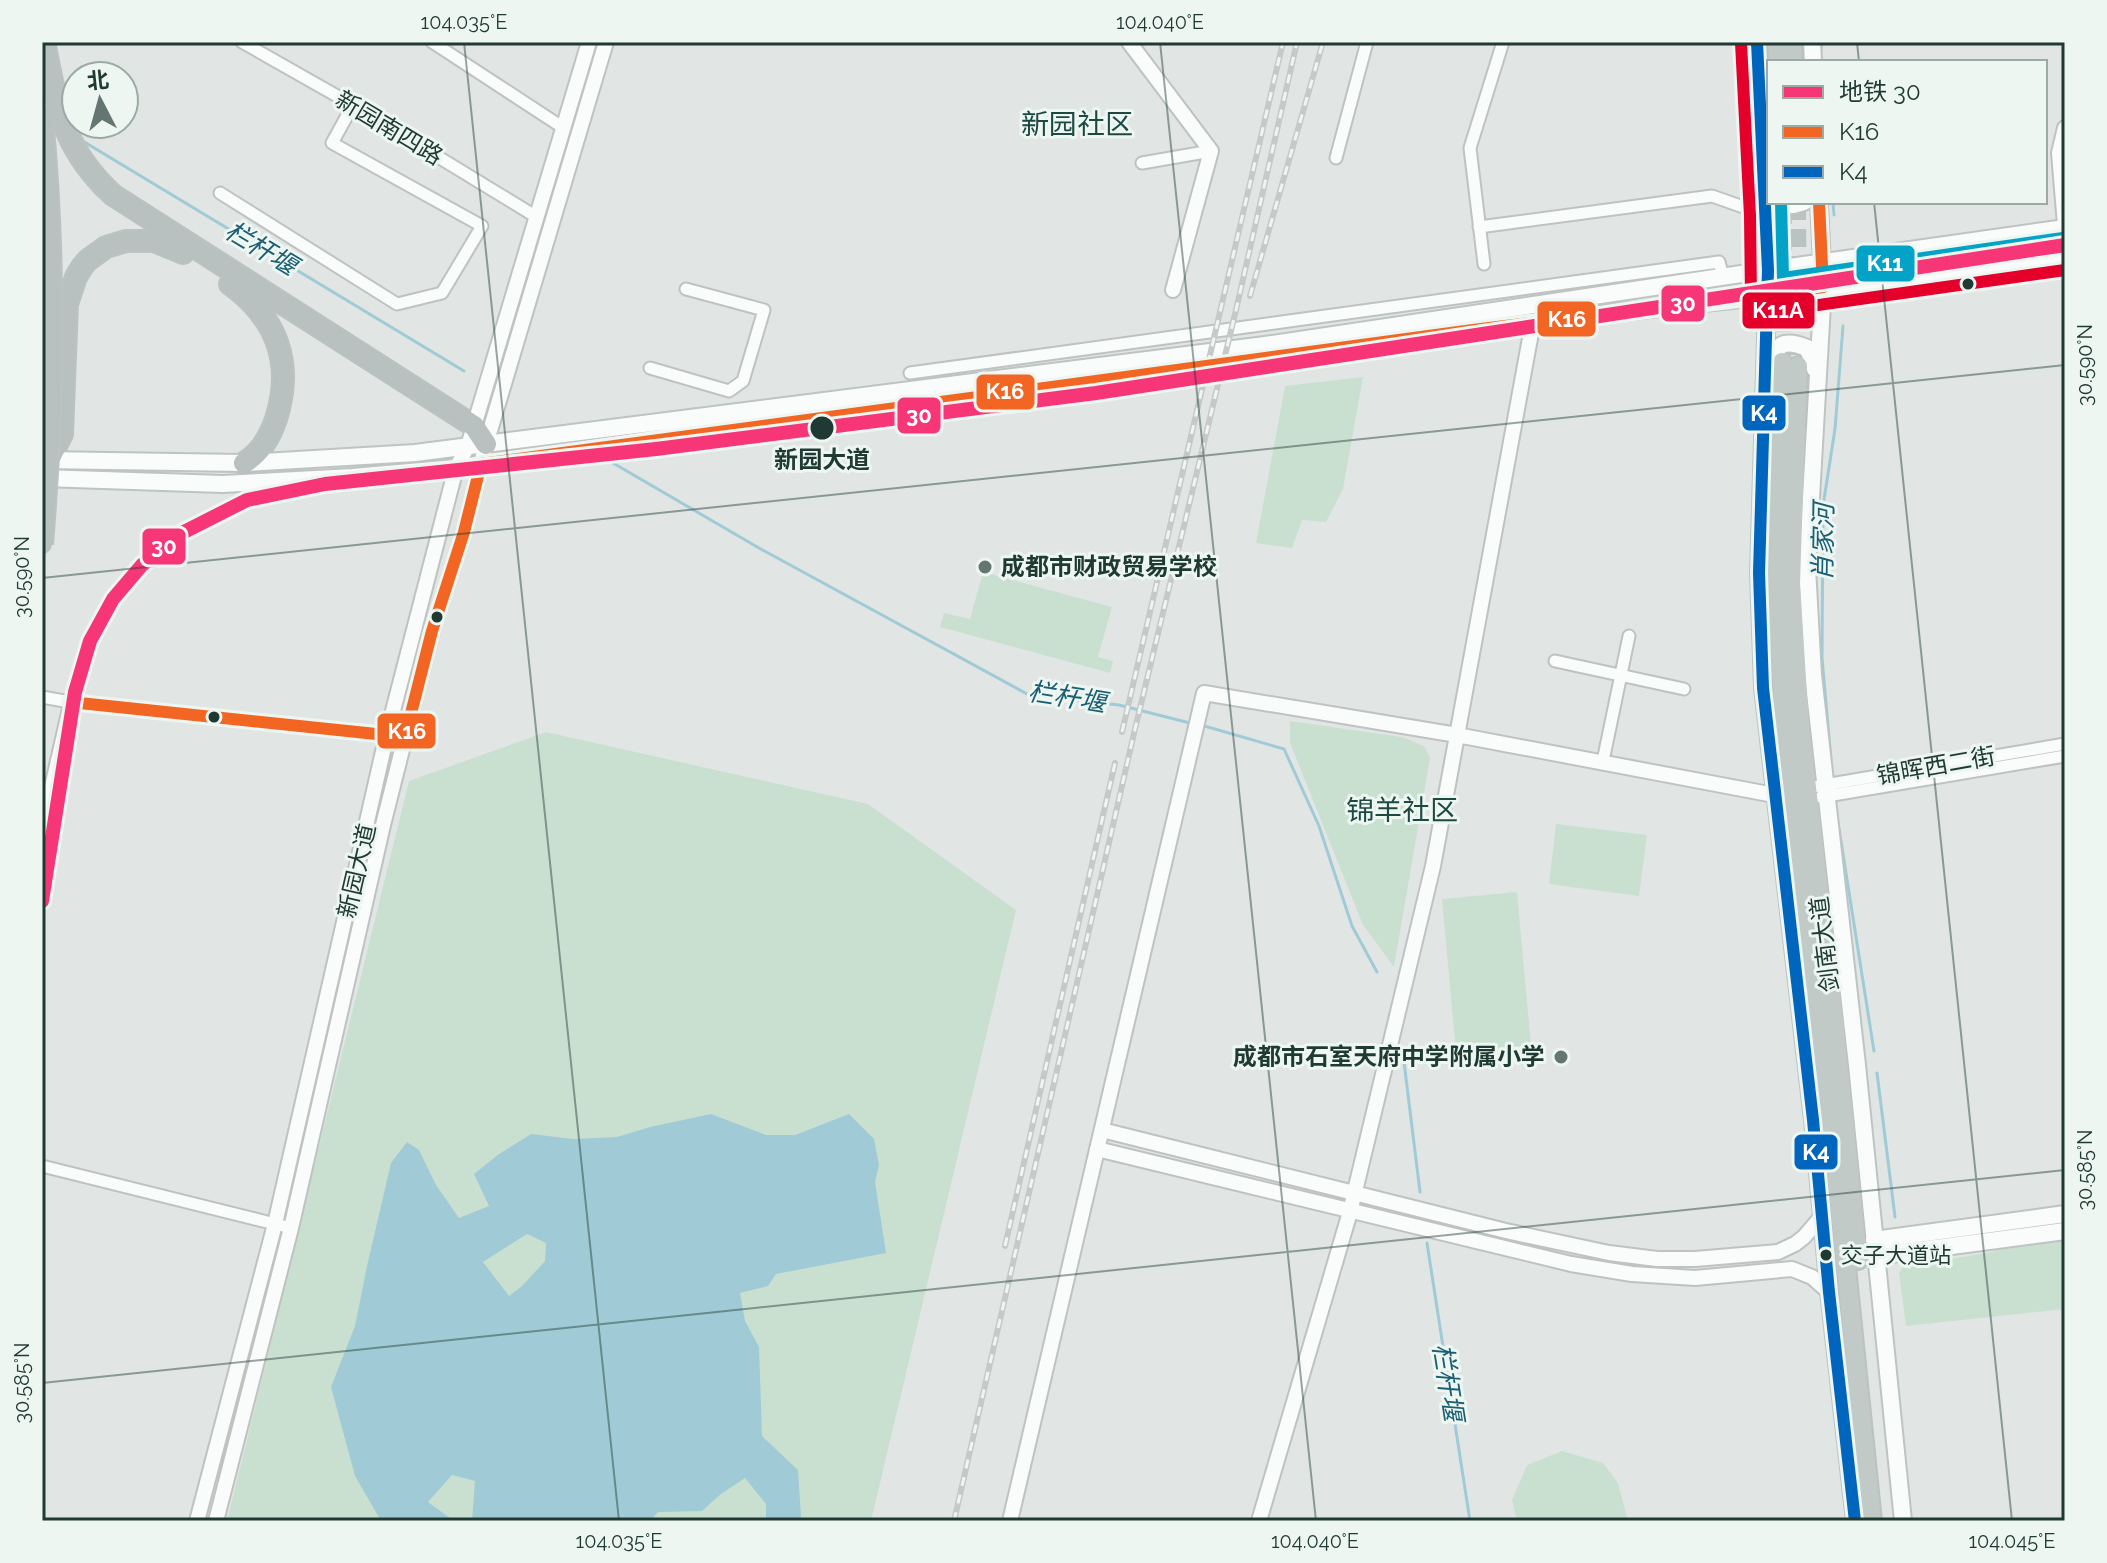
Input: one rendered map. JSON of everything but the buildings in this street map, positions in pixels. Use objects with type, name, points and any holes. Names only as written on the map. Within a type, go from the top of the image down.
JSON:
[{"type":"highway","points":[[43,42],[62,121],[78,156],[113,195],[168,239],[477,445]]},
{"type":"highway","points":[[42,116],[51,241],[42,544]]},
{"type":"highway","points":[[44,466],[62,434],[67,304],[76,277],[88,260],[116,243],[168,239],[180,252],[241,292],[264,317],[279,345],[283,390],[277,416],[259,453],[244,463]]},
{"type":"highway","name":"剑南大道","points":[[1790,364],[1776,579],[1872,1521]]},
{"type":"highway","name":"剑南大道","points":[[1792,731],[1817,792],[1835,1031],[1884,1521]]},
{"type":"main road","points":[[42,140],[46,88],[43,42]]},
{"type":"main road","points":[[1757,42],[1767,182],[1768,270],[1759,573],[1763,688],[1855,1521]]},
{"type":"main road","points":[[1819,204],[1823,287],[1807,568],[1817,792],[1857,1065],[1903,1521]]},
{"type":"main road","points":[[44,466],[244,463],[415,453],[1265,345],[2065,227]]},
{"type":"main road","points":[[44,466],[223,484],[456,468],[477,445],[775,422],[1533,322],[1767,296],[2065,254]]},
{"type":"main road","points":[[1764,380],[1776,349],[1794,342],[1807,348],[1817,382]]},
{"type":"main road","points":[[1792,731],[1813,675]]},
{"type":"main road","points":[[1763,688],[1792,731]]},
{"type":"main road","points":[[1835,1031],[1857,1065]]},
{"type":"main road","points":[[1813,1120],[1827,1082]]},
{"type":"main road","points":[[1875,1248],[2065,1214]]},
{"type":"main road","points":[[1875,1248],[2065,1231]]},
{"type":"street","name":"新园南四路","points":[[242,42],[353,105],[535,216]]},
{"type":"street","points":[[432,42],[562,127]]},
{"type":"street","name":"新园大道","points":[[216,1521],[291,1228],[405,737],[432,631],[464,532],[477,445],[535,216],[589,42]]},
{"type":"street","name":"新园大道","points":[[477,445],[606,42]]},
{"type":"street","points":[[1129,42],[1211,151]]},
{"type":"street","points":[[1336,158],[1367,42]]},
{"type":"street","points":[[1484,264],[1470,148],[1503,42]]},
{"type":"street","points":[[220,193],[397,304],[442,293],[482,226],[332,143],[353,105]]},
{"type":"street","points":[[2065,128],[2059,153],[2065,227]]},
{"type":"street","points":[[1142,163],[1211,151]]},
{"type":"street","points":[[1173,290],[1211,151]]},
{"type":"street","points":[[1479,227],[1712,196],[1766,215]]},
{"type":"street","points":[[910,373],[1719,262],[1723,277]]},
{"type":"street","points":[[650,368],[729,391],[743,381],[764,310],[686,289]]},
{"type":"street","points":[[1259,1521],[1350,1212],[1433,866],[1533,322]]},
{"type":"street","name":"新园大道","points":[[197,1521],[275,1224],[387,734],[456,468]]},
{"type":"street","points":[[1603,761],[1629,636]]},
{"type":"street","points":[[1555,661],[1684,689]]},
{"type":"street","points":[[1010,1521],[1204,693],[1603,761],[1774,795]]},
{"type":"street","points":[[42,697],[405,737]]},
{"type":"street","points":[[42,824],[70,702]]},
{"type":"street","name":"锦晖西二街","points":[[1817,792],[2065,744]]},
{"type":"street","name":"锦晖西二街","points":[[1817,792],[2065,756]]},
{"type":"street","points":[[1102,1130],[1584,1249],[1657,1259],[1778,1252],[1804,1237],[1822,1216]]},
{"type":"street","points":[[1097,1149],[1571,1264],[1632,1274],[1695,1278],[1792,1269],[1812,1277],[1829,1292]]},
{"type":"street","points":[[42,1166],[291,1228]]},
{"type":"green space","points":[[1363,377],[1343,489],[1326,522],[1302,520],[1292,548],[1256,543],[1285,386]]},
{"type":"green space","points":[[983,572],[1112,607],[1098,657],[1113,661],[1110,673],[940,627],[944,613],[970,619]]},
{"type":"green space","points":[[1290,721],[1402,737],[1424,746],[1430,758],[1394,967],[1363,925],[1290,743]]},
{"type":"green space","points":[[546,732],[868,804],[1016,910],[871,1521],[227,1521],[409,781]]},
{"type":"green space","points":[[1556,824],[1647,835],[1639,896],[1549,884]]},
{"type":"green space","points":[[1517,892],[1531,1045],[1456,1052],[1442,899]]},
{"type":"green space","points":[[2065,1238],[2065,1309],[1906,1326],[1899,1273],[1903,1267]]},
{"type":"green space","points":[[1562,1451],[1603,1463],[1618,1483],[1628,1521],[1517,1521],[1512,1500],[1527,1465]]},
{"type":"water","points":[[711,1114],[766,1135],[795,1135],[849,1114],[874,1139],[879,1165],[875,1182],[886,1253],[776,1274],[768,1286],[740,1293],[745,1321],[759,1347],[762,1436],[798,1470],[801,1517],[798,1521],[766,1521],[766,1504],[745,1478],[702,1511],[658,1512],[650,1521],[472,1521],[475,1481],[452,1475],[428,1502],[454,1521],[381,1521],[355,1476],[331,1387],[355,1326],[391,1163],[407,1142],[419,1150],[436,1185],[459,1218],[489,1206],[474,1174],[531,1134],[573,1139],[617,1137]],"holes":[[[527,1234],[546,1243],[545,1261],[509,1296],[483,1262]]]},
{"type":"waterway","name":"肖家河","points":[[1821,42],[1821,49]]},
{"type":"waterway","name":"栏杆堰","points":[[81,140],[464,371]]},
{"type":"waterway","name":"肖家河","points":[[1833,204],[1834,215]]},
{"type":"waterway","name":"肖家河","points":[[1831,760],[1822,658],[1823,506],[1835,429],[1843,326]]},
{"type":"waterway","name":"栏杆堰","points":[[613,463],[759,548],[1029,695],[1119,705],[1190,723]]},
{"type":"waterway","name":"栏杆堰","points":[[1201,725],[1284,749],[1319,826],[1352,926],[1377,972]]},
{"type":"waterway","name":"肖家河","points":[[1837,816],[1874,1051]]},
{"type":"waterway","name":"栏杆堰","points":[[1404,1062],[1420,1192]]},
{"type":"waterway","name":"肖家河","points":[[1877,1073],[1895,1217]]},
{"type":"waterway","name":"栏杆堰","points":[[1427,1243],[1470,1521]]},
{"type":"tunnel","points":[[1782,359],[1783,204]]},
{"type":"tunnel","points":[[1797,204],[1798,366]]},
{"type":"railway","points":[[1122,732],[1283,42]]},
{"type":"railway","points":[[954,1521],[1135,729],[1297,42]]},
{"type":"railway","points":[[1250,296],[1323,42]]},
{"type":"railway","points":[[1005,1246],[1115,763]]},
{"type":"metro line","name":"30","points":[[42,901],[75,692],[90,641],[113,599],[142,565],[180,534],[247,500],[325,484],[656,449],[1096,393],[2065,245]]},
{"type":"transit line","name":"K4","points":[[1757,42],[1768,270],[1759,573],[1763,688],[1855,1521]]},
{"type":"transit line","name":"K11A","points":[[1741,43],[1751,296],[1759,310],[1769,312],[2065,270]]},
{"type":"transit line","name":"K11","points":[[1781,204],[1783,278],[2063,238]]},
{"type":"transit line","name":"K16","points":[[70,702],[405,737],[432,631],[464,532],[481,464],[1091,380],[1823,287],[1819,204]]},
{"type":"place","name":"新园大道","points":[[822,428]]},
{"type":"place","name":"成都市财政贸易学校","points":[[985,567]]},
{"type":"place","name":"成都市石室天府中学附属小学","points":[[1561,1057]]},
{"type":"place","name":"交子大道站","points":[[1826,1255]]},
{"type":"district","name":"新园社区","points":[[1077,124]]},
{"type":"district","name":"锦羊社区","points":[[1402,810]]}]
